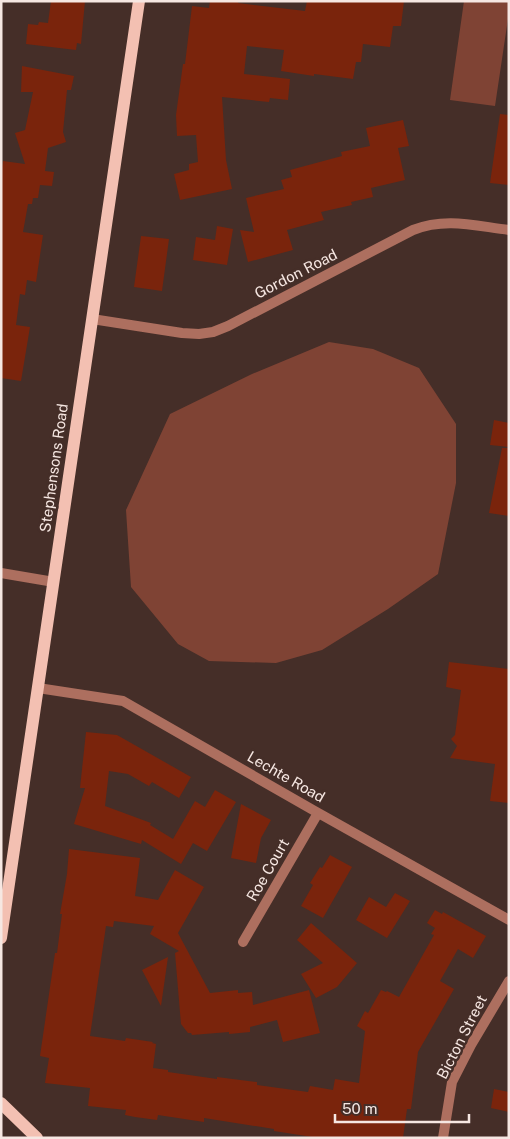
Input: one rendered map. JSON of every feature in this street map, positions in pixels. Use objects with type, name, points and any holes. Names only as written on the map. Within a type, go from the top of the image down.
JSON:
[{"type":"main road","name":"Stephensons Road","points":[[1,938],[140,1]]},
{"type":"main road","points":[[1,1103],[37,1138]]},
{"type":"street","name":"Gordon Road","points":[[92,319],[182,333],[199,334],[213,332],[428,224],[454,223],[509,230]]},
{"type":"street","points":[[1,573],[54,582]]},
{"type":"street","name":"Lechte Road","points":[[38,688],[123,701],[509,920]]},
{"type":"street","name":"Roe Court","points":[[243,942],[318,813]]},
{"type":"street","name":"Bicton Street","points":[[443,1138],[452,1082],[471,1045],[509,982]]},
{"type":"shaded area","points":[[464,1],[509,1],[495,106],[450,100]]},
{"type":"shaded area","points":[[329,342],[373,349],[419,368],[456,424],[456,483],[438,574],[388,609],[322,650],[276,663],[209,661],[178,644],[131,587],[126,510],[170,414],[252,374]]},
{"type":"building","points":[[51,1],[85,1],[81,44],[77,43],[76,50],[26,44],[28,24],[48,23]]},
{"type":"building","points":[[210,1],[239,1],[238,3],[305,11],[307,1],[404,1],[401,26],[393,26],[390,47],[363,44],[361,62],[356,62],[353,79],[281,71],[284,50],[247,46],[244,74],[290,79],[288,100],[270,98],[269,102],[222,97],[226,160],[232,189],[180,200],[174,174],[189,170],[189,164],[198,162],[196,135],[177,136],[176,115],[183,64],[185,64],[192,6],[209,8]]},
{"type":"building","points":[[22,66],[74,76],[71,90],[67,90],[63,132],[66,142],[48,148],[45,171],[54,172],[52,186],[40,185],[38,198],[33,198],[32,204],[28,204],[23,232],[43,235],[36,282],[27,280],[25,295],[20,294],[16,325],[30,327],[21,381],[1,378],[1,172],[3,161],[25,164],[15,133],[25,130],[33,92],[21,92]]},
{"type":"building","points":[[500,114],[509,115],[509,185],[490,183]]},
{"type":"building","points":[[403,120],[409,146],[398,148],[405,180],[371,188],[373,197],[351,202],[352,205],[321,212],[324,220],[287,230],[293,250],[248,262],[240,230],[254,232],[246,198],[284,189],[281,180],[292,177],[290,170],[342,156],[341,152],[370,146],[366,128]]},
{"type":"building","points":[[217,226],[233,229],[227,265],[193,260],[196,237],[215,240]]},
{"type":"building","points":[[141,236],[169,239],[162,291],[134,287]]},
{"type":"building","points":[[494,420],[509,423],[509,447],[490,445]]},
{"type":"building","points":[[502,448],[509,448],[509,516],[489,513]]},
{"type":"building","points":[[449,662],[509,669],[509,803],[490,801],[495,764],[450,758],[457,746],[451,739],[455,735],[461,690],[446,687]]},
{"type":"building","points":[[86,732],[117,735],[191,777],[179,798],[152,782],[149,786],[128,774],[109,771],[105,806],[151,823],[150,825],[173,839],[195,801],[205,807],[215,790],[236,802],[207,851],[193,843],[181,864],[142,840],[141,844],[74,824],[85,788],[80,788]]},
{"type":"building","points":[[241,804],[271,820],[261,838],[256,863],[231,858]]},
{"type":"building","points":[[69,849],[140,858],[135,896],[158,900],[175,870],[204,887],[178,933],[210,993],[238,990],[238,993],[252,992],[253,1005],[309,990],[320,1033],[283,1042],[277,1020],[250,1027],[250,1032],[192,1035],[181,1024],[175,953],[179,951],[150,934],[154,926],[114,921],[113,927],[106,926],[90,1036],[125,1041],[126,1038],[153,1042],[156,1044],[153,1068],[168,1070],[168,1072],[257,1082],[257,1085],[308,1092],[310,1086],[333,1090],[335,1079],[359,1083],[365,1031],[357,1026],[365,1011],[368,1013],[381,990],[399,997],[434,935],[431,934],[435,928],[427,923],[435,910],[442,914],[443,912],[486,936],[473,958],[458,949],[440,981],[454,989],[418,1052],[411,1109],[407,1109],[403,1138],[319,1138],[204,1118],[204,1122],[158,1115],[157,1120],[135,1117],[125,1115],[126,1110],[88,1106],[90,1088],[45,1083],[49,1058],[40,1056],[55,953],[57,953]]},
{"type":"building","points":[[330,855],[352,867],[323,918],[301,906],[313,885],[310,883]]},
{"type":"building","points":[[395,893],[410,901],[387,938],[356,920],[369,897],[386,907]]},
{"type":"building","points":[[311,923],[357,963],[337,987],[316,998],[301,974],[323,963],[297,940]]},
{"type":"building","points":[[168,957],[161,1006],[142,970]]},
{"type":"building","points":[[494,1089],[509,1092],[509,1112],[491,1108]]}]
